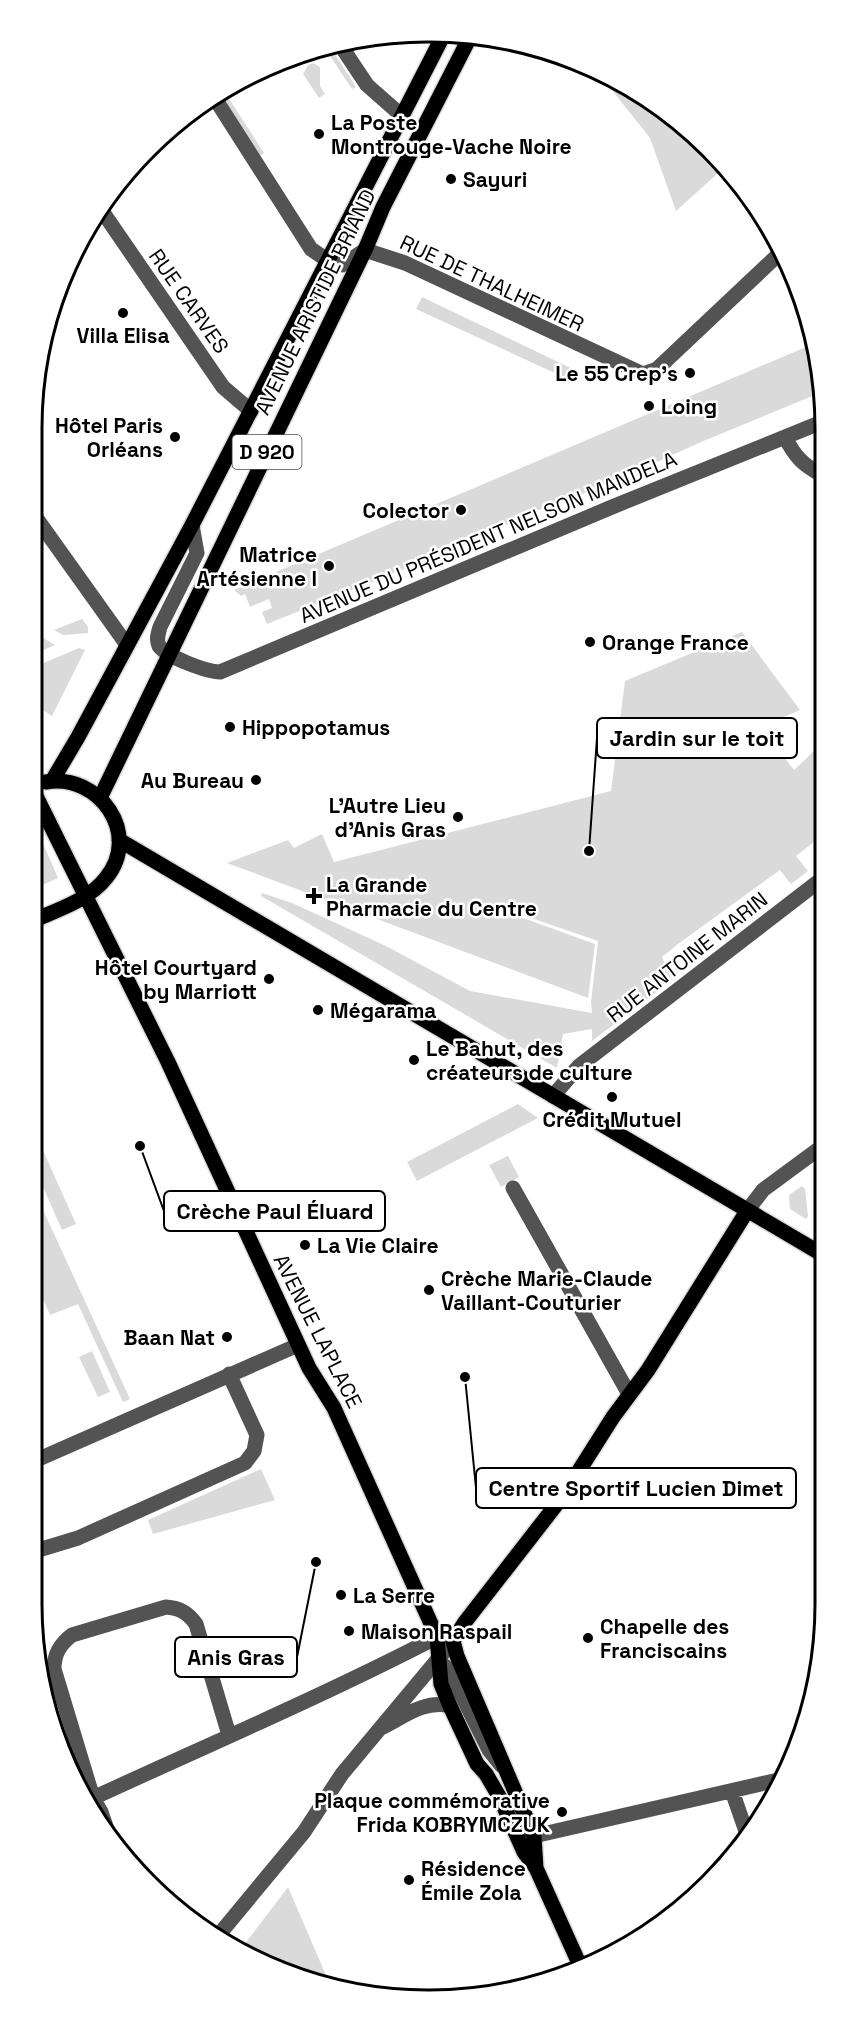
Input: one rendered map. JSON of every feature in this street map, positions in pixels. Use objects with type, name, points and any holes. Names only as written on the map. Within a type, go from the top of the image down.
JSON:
[{"type":"main road","name":"AVENUE ARISTIDE BRIAND","points":[[52,781],[192,525],[440,42]]},
{"type":"main road","name":"AVENUE ARISTIDE BRIAND","points":[[100,798],[383,207],[466,44]]},
{"type":"main road","points":[[42,784],[52,781],[63,781],[82,786],[100,798],[114,818],[119,840],[113,868],[101,884],[85,896],[42,916]]},
{"type":"main road","name":"AVENUE LAPLACE","points":[[42,808],[168,1062],[298,1345],[315,1379],[334,1408],[437,1637],[441,1684],[450,1706],[477,1764],[486,1774],[500,1798],[524,1852],[536,1868],[578,1960]]},
{"type":"main road","points":[[119,840],[815,1250]]},
{"type":"main road","points":[[453,1641],[465,1622],[563,1496],[629,1394],[648,1370],[747,1211]]},
{"type":"main road","name":"AVENUE LAPLACE","points":[[453,1641],[457,1656],[534,1836],[536,1868]]},
{"type":"street","points":[[344,51],[367,85],[401,116]]},
{"type":"street","points":[[219,104],[311,249],[327,260]]},
{"type":"street","name":"RUE CARVES","points":[[106,216],[223,387],[251,411]]},
{"type":"street","name":"RUE DE THALHEIMER","points":[[327,260],[342,265],[364,250],[405,263],[645,374],[657,369],[775,258]]},
{"type":"street","name":"AVENUE DU PRÉSIDENT NELSON MANDELA","points":[[169,654],[205,670],[220,672],[612,507],[815,425]]},
{"type":"street","points":[[785,437],[795,456],[815,471]]},
{"type":"street","points":[[169,654],[159,646],[157,635],[197,553],[192,525]]},
{"type":"street","points":[[42,526],[127,645]]},
{"type":"street","name":"RUE ANTOINE MARIN","points":[[553,1096],[579,1066],[815,885]]},
{"type":"street","points":[[747,1211],[763,1190],[815,1152]]},
{"type":"street","points":[[513,1188],[629,1394]]},
{"type":"street","points":[[42,1458],[298,1345]]},
{"type":"street","points":[[42,1549],[78,1538],[245,1463],[254,1451],[257,1436],[230,1374]]},
{"type":"street","points":[[91,1791],[54,1669],[54,1657],[63,1642],[72,1635],[166,1607],[176,1608],[190,1615],[196,1624],[229,1735]]},
{"type":"street","points":[[94,1797],[437,1637]]},
{"type":"street","points":[[222,1930],[304,1832],[342,1774],[377,1730],[453,1641]]},
{"type":"street","name":"AVENUE LAPLACE","points":[[438,1660],[449,1670],[495,1760],[506,1769]]},
{"type":"street","points":[[377,1730],[424,1707],[438,1704],[450,1706]]},
{"type":"street","name":"AVENUE LAPLACE","points":[[486,1774],[504,1790],[521,1829],[534,1836]]},
{"type":"street","points":[[534,1836],[771,1782]]},
{"type":"street","points":[[732,1791],[744,1826]]},
{"type":"shaded area","points":[[334,53],[356,87],[352,89],[329,55]]},
{"type":"shaded area","points":[[313,63],[320,67],[320,86],[325,94],[319,98],[303,74],[308,65]]},
{"type":"shaded area","points":[[611,89],[664,122],[702,155],[718,173],[676,211],[650,138]]},
{"type":"shaded area","points":[[229,98],[264,153],[259,157],[223,102]]},
{"type":"shaded area","points":[[422,297],[575,370],[570,380],[416,309]]},
{"type":"shaded area","points":[[807,347],[813,396],[701,442],[609,484],[539,510],[431,558],[267,624],[262,612],[272,608],[269,599],[250,607],[245,594],[241,596],[234,590]]},
{"type":"shaded area","points":[[82,619],[88,627],[88,633],[63,635],[54,630]]},
{"type":"shaded area","points":[[742,632],[800,710],[761,727],[794,770],[815,750],[815,841],[796,856],[808,871],[791,884],[780,870],[662,957],[672,980],[592,1041],[592,1029],[563,1034],[557,1068],[261,896],[262,893],[292,903],[386,946],[470,991],[592,1013],[591,1002],[598,941],[505,909],[504,911],[595,944],[588,998],[227,863],[288,840],[294,848],[322,834],[334,862],[611,791],[625,681]]},
{"type":"shaded area","points":[[42,637],[55,645],[42,651]]},
{"type":"shaded area","points":[[79,648],[85,650],[52,716],[42,708],[42,664]]},
{"type":"shaded area","points":[[42,841],[58,878],[42,885]]},
{"type":"shaded area","points":[[518,1104],[538,1118],[417,1181],[407,1162]]},
{"type":"shaded area","points":[[42,1148],[76,1224],[62,1230],[42,1185]]},
{"type":"shaded area","points":[[508,1156],[519,1177],[501,1187],[489,1165]]},
{"type":"shaded area","points":[[802,1186],[805,1189],[808,1216],[806,1219],[790,1209],[789,1195]]},
{"type":"shaded area","points":[[42,1208],[130,1399],[123,1402],[78,1304],[50,1315],[42,1297]]},
{"type":"shaded area","points":[[92,1351],[110,1392],[98,1397],[79,1357]]},
{"type":"shaded area","points":[[261,1469],[275,1500],[153,1534],[148,1520]]},
{"type":"shaded area","points":[[288,1887],[326,1976],[281,1961],[245,1943]]},
{"type":"place","name":"La Poste Montrouge-Vache Noire","points":[[319,134]]},
{"type":"place","name":"Sayuri","points":[[451,179]]},
{"type":"place","name":"Villa Elisa","points":[[123,313]]},
{"type":"place","name":"Le 55 Crep's","points":[[690,373]]},
{"type":"place","name":"Loing","points":[[649,406]]},
{"type":"place","name":"Hôtel Paris Orléans","points":[[175,437]]},
{"type":"place","name":"Colector","points":[[461,510]]},
{"type":"place","name":"Matrice Artésienne I","points":[[329,566]]},
{"type":"place","name":"Orange France","points":[[590,642]]},
{"type":"place","name":"Hippopotamus","points":[[230,727]]},
{"type":"place","name":"Au Bureau","points":[[256,780]]},
{"type":"place","name":"L’Autre Lieu d'Anis Gras","points":[[458,817]]},
{"type":"place","name":"Jardin sur le toit","points":[[589,851]]},
{"type":"place","name":"La Grande Pharmacie du Centre","points":[[314,896]]},
{"type":"place","name":"Hôtel Courtyard by Marriott","points":[[269,979]]},
{"type":"place","name":"Mégarama","points":[[318,1010]]},
{"type":"place","name":"Le Bahut, des créateurs de culture","points":[[414,1060]]},
{"type":"place","name":"Crédit Mutuel","points":[[612,1097]]},
{"type":"place","name":"Crèche Paul Éluard","points":[[140,1146]]},
{"type":"place","name":"La Vie Claire","points":[[305,1245]]},
{"type":"place","name":"Crèche Marie-Claude Vaillant-Couturier","points":[[429,1290]]},
{"type":"place","name":"Baan Nat","points":[[227,1337]]},
{"type":"place","name":"Centre Sportif Lucien Dimet","points":[[465,1377]]},
{"type":"place","name":"Anis Gras","points":[[316,1562]]},
{"type":"place","name":"La Serre","points":[[341,1595]]},
{"type":"place","name":"Maison Raspail","points":[[349,1631]]},
{"type":"place","name":"Chapelle des Franciscains","points":[[588,1638]]},
{"type":"place","name":"Plaque commémorative Frida KOBRYMCZUK","points":[[562,1812]]},
{"type":"place","name":"Résidence Émile Zola","points":[[409,1880]]}]
